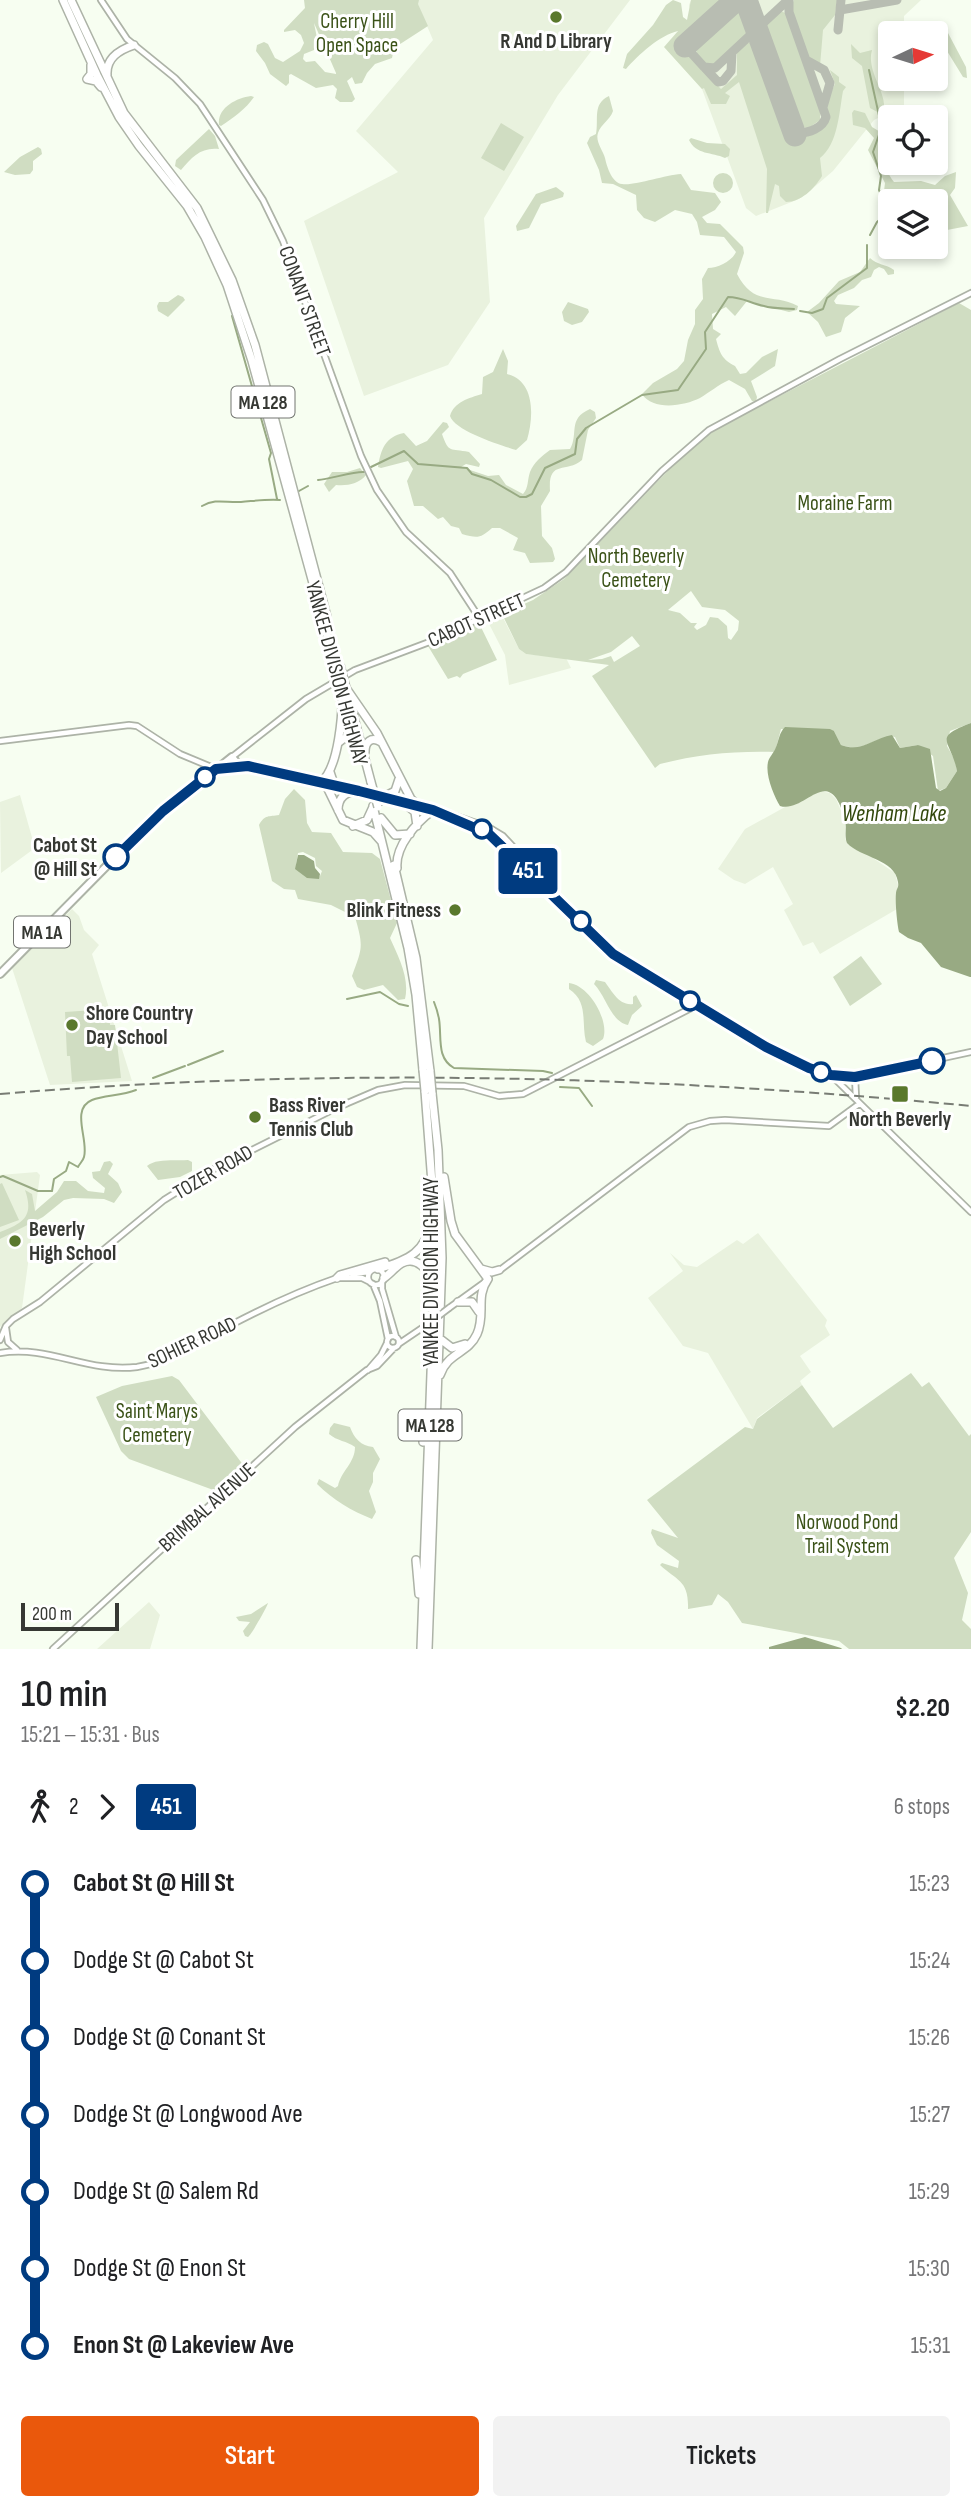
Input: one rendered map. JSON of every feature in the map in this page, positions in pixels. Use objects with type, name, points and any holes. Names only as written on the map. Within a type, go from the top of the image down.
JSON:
[{"type":"highway","points":[[63,0],[74,24],[65,28]]},
{"type":"highway","name":"YANKEE DIVISION HIGHWAY","points":[[71,0],[108,82],[138,134],[197,208],[232,280],[255,345],[369,782],[411,959],[442,1210],[428,1649]]},
{"type":"highway","name":"YANKEE DIVISION HIGHWAY","points":[[74,24],[92,71],[87,79],[96,81],[108,96],[132,136],[187,206],[227,285],[252,361],[338,666]]},
{"type":"highway","points":[[108,82],[107,65],[127,39]]},
{"type":"highway","points":[[91,44],[101,54],[114,56]]},
{"type":"highway","points":[[121,50],[134,46]]},
{"type":"highway","points":[[344,689],[383,744],[411,799],[420,807]]},
{"type":"highway","points":[[323,782],[330,770],[336,747],[344,689]]},
{"type":"highway","name":"YANKEE DIVISION HIGHWAY","points":[[344,689],[369,782]]},
{"type":"highway","points":[[336,747],[340,740],[345,738],[358,747]]},
{"type":"highway","points":[[365,760],[367,742],[375,739],[383,744]]},
{"type":"highway","points":[[232,757],[236,762],[248,766],[402,802],[414,810],[417,827]]},
{"type":"highway","name":"CABOT STREET","points":[[0,974],[147,825],[232,757]]},
{"type":"highway","points":[[216,769],[248,766]]},
{"type":"highway","points":[[330,770],[333,781],[339,786]]},
{"type":"highway","points":[[384,797],[395,791],[399,779]]},
{"type":"highway","points":[[323,782],[338,814],[346,823],[376,834],[386,852]]},
{"type":"highway","points":[[338,814],[341,798],[346,793],[359,791]]},
{"type":"highway","points":[[353,826],[367,820],[375,806]]},
{"type":"highway","name":"YANKEE DIVISION HIGHWAY","points":[[375,806],[381,818],[400,886],[420,982],[426,1071]]},
{"type":"highway","points":[[400,886],[397,856],[411,834],[433,810]]},
{"type":"highway","points":[[381,818],[395,835],[411,834]]},
{"type":"highway","points":[[429,1092],[451,1221],[459,1242],[488,1279],[482,1288],[477,1335],[444,1364],[438,1386]]},
{"type":"highway","name":"YANKEE DIVISION HIGHWAY","points":[[421,1649],[435,1202],[429,1092]]},
{"type":"highway","points":[[379,1269],[410,1257],[419,1250],[428,1234],[435,1202]]},
{"type":"highway","points":[[337,1278],[419,1250]]},
{"type":"highway","points":[[383,1279],[402,1263],[411,1261],[420,1265],[430,1278],[433,1316]]},
{"type":"highway","points":[[481,1269],[499,1270]]},
{"type":"highway","points":[[473,1291],[482,1307]]},
{"type":"highway","points":[[439,1338],[447,1346],[457,1347],[474,1334],[479,1318],[478,1308],[472,1302],[458,1302]]},
{"type":"highway","points":[[423,1442],[432,1355]]},
{"type":"highway","points":[[416,1560],[422,1626]]},
{"type":"main road","name":"CONANT STREET","points":[[102,0],[127,39],[175,78],[201,105],[263,200],[284,242],[362,456],[377,490],[406,532],[450,573],[480,619]]},
{"type":"main road","name":"CABOT STREET","points":[[232,757],[328,685],[364,666],[397,656],[480,619],[537,592],[557,579],[663,471],[713,428],[840,359],[971,293]]},
{"type":"main road","points":[[0,741],[119,725],[137,726],[177,752],[211,763],[216,769]]},
{"type":"main road","points":[[402,802],[464,818],[496,831],[613,954],[766,1047],[831,1075],[852,1077],[971,1052]]},
{"type":"main road","name":"TOZER ROAD","points":[[6,1326],[40,1302],[148,1212],[190,1183],[246,1152],[356,1099],[378,1090],[405,1085],[464,1086],[499,1096],[523,1094],[697,1005]]},
{"type":"main road","points":[[831,1075],[971,1212]]},
{"type":"main road","points":[[848,1092],[852,1077]]},
{"type":"main road","points":[[852,1077],[859,1104]]},
{"type":"main road","points":[[368,1370],[377,1366],[410,1335],[473,1291],[680,1132],[701,1123],[725,1120],[829,1126],[859,1104]]},
{"type":"main road","points":[[379,1269],[396,1346]]},
{"type":"main road","name":"SOHIER ROAD","points":[[0,1353],[45,1353],[100,1367],[139,1366],[167,1358],[277,1301],[337,1278],[379,1269]]},
{"type":"main road","points":[[369,1272],[371,1283],[378,1295],[388,1341],[396,1346]]},
{"type":"main road","points":[[337,1278],[362,1279],[371,1283],[383,1279]]},
{"type":"main road","points":[[0,1340],[6,1326]]},
{"type":"main road","points":[[6,1326],[8,1342],[18,1351]]},
{"type":"main road","points":[[368,1370],[381,1355],[388,1341],[410,1335]]},
{"type":"main road","name":"BRIMBAL AVENUE","points":[[53,1649],[295,1427],[368,1370]]},
{"type":"shaded area","points":[[416,0],[630,0],[558,95],[484,218],[490,302],[448,365],[364,396],[304,221],[398,172],[356,131],[433,40]]},
{"type":"shaded area","points":[[691,0],[921,0],[904,16],[904,21],[878,21],[878,91],[904,91],[904,105],[878,105],[878,118],[833,171],[799,199],[756,216],[746,208],[702,89],[667,50],[692,18],[689,5]]},
{"type":"shaded area","points":[[501,614],[519,649],[526,654],[566,658],[571,668],[509,685],[505,655],[487,620]]},
{"type":"shaded area","points":[[820,791],[830,793],[836,799],[845,820],[845,839],[895,873],[898,885],[897,909],[820,954],[813,942],[803,946],[784,910],[793,904],[773,867],[745,884],[718,869],[745,829]]},
{"type":"shaded area","points":[[20,795],[35,848],[1,873],[0,802]]},
{"type":"shaded area","name":"Shore Country Day School","points":[[72,909],[79,916],[84,930],[99,945],[92,954],[132,1081],[50,1085],[12,968]]},
{"type":"shaded area","name":"Beverly High School","points":[[37,1172],[40,1175],[22,1308],[0,1327],[0,1175]]},
{"type":"shaded area","points":[[758,1233],[827,1320],[825,1326],[830,1335],[800,1356],[811,1372],[800,1381],[802,1385],[757,1418],[753,1429],[708,1353],[683,1346],[648,1298],[683,1271],[670,1253],[684,1265],[697,1267],[737,1240],[743,1244]]},
{"type":"shaded area","points":[[149,1602],[160,1615],[150,1649],[97,1649]]},
{"type":"green space","name":"Cherry Hill Open Space","points":[[304,0],[419,0],[418,4],[428,26],[394,48],[392,58],[375,64],[362,83],[355,84],[352,77],[347,81],[355,99],[352,102],[340,102],[335,98],[337,89],[333,85],[316,88],[291,74],[286,86],[270,74],[256,51],[257,45],[264,42],[268,44],[275,58],[283,62],[300,51],[304,43],[301,35],[295,30],[284,30],[305,8]],"holes":[[[314,23],[336,74],[325,72],[315,61],[306,62],[303,59],[304,54],[314,50],[318,43]]]},
{"type":"green space","points":[[673,0],[681,3],[683,17],[687,20],[691,0],[725,0],[678,45],[721,89],[737,75],[737,52],[747,43],[753,43],[788,140],[825,125],[828,118],[826,102],[835,84],[830,70],[846,87],[831,145],[820,158],[822,176],[802,197],[786,202],[780,196],[779,186],[775,184],[766,213],[767,169],[739,82],[725,93],[730,96],[726,104],[711,104],[704,88],[702,89],[664,47],[678,31],[657,41],[626,69],[623,68],[627,54]]},
{"type":"green space","points":[[794,0],[837,0],[835,15],[823,30],[820,66],[809,61],[800,39],[792,14]]},
{"type":"green space","points":[[737,9],[742,11],[749,29],[748,35],[715,65],[705,65],[696,55],[697,48]]},
{"type":"green space","points":[[781,11],[787,14],[820,108],[820,120],[807,129],[799,123],[766,32],[767,24]]},
{"type":"green space","points":[[948,33],[966,67],[967,78],[963,77],[948,53]]},
{"type":"green space","points":[[851,44],[860,53],[872,50],[872,68],[878,91],[881,91],[884,101],[884,105],[878,105],[878,112],[870,108],[862,66],[852,58]]},
{"type":"green space","points":[[609,96],[613,111],[597,136],[615,181],[628,184],[681,174],[691,190],[715,193],[721,202],[715,210],[702,217],[707,223],[720,224],[743,247],[744,253],[737,274],[744,284],[757,295],[798,306],[797,310],[789,312],[747,301],[735,316],[726,307],[712,314],[713,329],[721,334],[716,339],[720,352],[740,374],[746,373],[762,357],[778,349],[775,366],[751,381],[757,397],[756,402],[752,401],[745,389],[729,380],[700,398],[678,405],[653,403],[642,394],[684,361],[688,340],[695,324],[695,310],[703,299],[702,279],[708,268],[724,263],[736,252],[724,237],[700,235],[692,214],[675,210],[655,222],[644,218],[637,210],[636,195],[613,184],[602,183],[587,143],[590,137],[596,134],[600,103]]},
{"type":"green space","points":[[254,97],[243,109],[219,125],[224,109],[239,99]]},
{"type":"green space","points":[[854,110],[865,113],[872,127],[878,131],[878,169],[868,150],[874,138],[865,128],[853,125]]},
{"type":"green space","points":[[501,123],[524,137],[504,171],[481,158]]},
{"type":"green space","points":[[209,129],[215,136],[219,149],[197,154],[181,170],[175,166],[176,160]]},
{"type":"green space","points":[[691,138],[707,143],[725,144],[730,149],[729,156],[725,158],[700,151],[692,145],[689,140]]},
{"type":"green space","points":[[38,147],[42,154],[33,161],[30,174],[15,175],[4,172],[20,157]]},
{"type":"green space","points":[[956,172],[955,188],[950,195],[968,226],[948,230],[948,189],[884,189],[885,183],[881,175],[889,175],[894,182],[921,181],[935,185],[945,176]]},
{"type":"green space","points":[[719,173],[727,173],[733,183],[727,193],[719,193],[713,187],[713,179]]},
{"type":"green space","points":[[556,187],[564,193],[563,197],[541,204],[529,228],[517,231],[516,226],[536,194]]},
{"type":"green space","points":[[870,258],[894,270],[894,274],[888,275],[879,267],[871,277],[838,295],[834,301],[836,304],[860,306],[845,318],[841,332],[826,337],[818,322],[807,312],[839,281],[860,272]]},
{"type":"green space","points":[[178,295],[185,300],[168,317],[158,311],[159,302],[168,302]]},
{"type":"green space","points":[[568,302],[588,309],[589,312],[582,322],[572,325],[564,321],[562,312]]},
{"type":"green space","name":"Moraine Farm","points":[[959,303],[971,310],[971,723],[950,731],[947,746],[955,760],[957,771],[946,788],[938,791],[933,756],[918,745],[900,748],[895,737],[888,737],[864,746],[849,747],[841,745],[834,731],[781,729],[775,752],[703,756],[660,764],[655,768],[592,676],[609,665],[526,654],[519,649],[502,614],[533,600],[564,579],[685,453],[716,429]],"holes":[[[691,591],[702,607],[725,610],[739,621],[738,630],[731,640],[728,638],[727,626],[718,618],[710,617],[706,625],[697,630],[694,627],[697,623],[691,623],[680,613],[668,610]],[[632,636],[640,646],[614,662],[611,656],[588,660],[611,652]]]},
{"type":"green space","points":[[503,349],[508,361],[507,374],[523,384],[530,401],[531,421],[527,440],[516,450],[469,432],[450,416],[458,404],[482,394],[483,377],[493,372]]},
{"type":"green space","points":[[590,409],[595,412],[596,418],[588,430],[582,460],[555,471],[550,481],[550,491],[541,506],[542,536],[552,548],[555,559],[553,562],[530,563],[525,553],[513,550],[518,538],[500,528],[492,528],[478,537],[462,534],[459,528],[451,526],[443,517],[438,519],[423,506],[414,506],[407,481],[413,469],[408,461],[378,467],[383,449],[392,437],[404,433],[416,446],[427,441],[443,422],[449,427],[442,434],[446,445],[454,450],[469,452],[480,464],[479,467],[466,464],[461,467],[488,476],[499,475],[506,485],[523,494],[536,462],[550,450],[570,449],[578,417]]},
{"type":"green space","points":[[360,468],[366,475],[356,482],[336,485],[329,492],[324,484],[332,472],[347,472]]},
{"type":"green space","points":[[479,623],[497,660],[463,674],[460,678],[457,676],[448,679],[428,646]]},
{"type":"green space","points":[[294,789],[305,800],[307,823],[312,832],[331,833],[343,852],[372,853],[380,859],[397,923],[390,938],[405,975],[405,999],[398,1000],[383,985],[364,990],[357,987],[352,976],[361,942],[355,917],[331,905],[298,899],[295,890],[284,889],[272,881],[259,825],[265,818],[279,815],[285,799]],"holes":[[[303,852],[315,858],[316,866],[322,871],[317,878],[296,865],[298,853]]]},
{"type":"green space","points":[[861,956],[882,984],[850,1006],[833,977]]},
{"type":"green space","points":[[596,980],[605,982],[624,1003],[633,1004],[633,997],[636,995],[642,1006],[632,1015],[628,1025],[613,1014],[594,984]]},
{"type":"green space","points":[[569,983],[584,990],[601,1014],[603,1039],[593,1046],[586,1042],[582,1006],[569,989]]},
{"type":"green space","points":[[109,1009],[110,1025],[115,1025],[121,1078],[72,1082],[70,1056],[67,1056],[65,1012]]},
{"type":"green space","points":[[110,1161],[113,1164],[108,1174],[118,1183],[122,1192],[114,1203],[104,1199],[64,1200],[43,1217],[0,1239],[0,1232],[21,1222],[25,1217],[28,1206],[25,1190],[32,1194],[35,1211],[57,1192],[64,1181],[76,1181],[88,1191],[104,1193],[105,1188],[93,1178],[92,1172],[100,1171],[104,1162]]},
{"type":"green space","points":[[161,1161],[192,1162],[192,1171],[180,1177],[158,1180],[147,1166]]},
{"type":"green space","points":[[2,1183],[19,1220],[0,1227],[0,1184]]},
{"type":"green space","name":"Norwood Pond Trail System","points":[[911,1373],[922,1387],[929,1382],[969,1436],[971,1434],[971,1532],[954,1558],[968,1593],[962,1620],[971,1629],[971,1649],[849,1649],[839,1641],[742,1623],[728,1602],[718,1594],[712,1605],[688,1609],[684,1587],[660,1565],[662,1563],[678,1568],[679,1561],[657,1545],[651,1533],[652,1529],[678,1538],[647,1500],[745,1427],[753,1429],[757,1419],[802,1385],[833,1428]]},
{"type":"green space","name":"Saint Marys Cemetery","points":[[172,1376],[179,1380],[244,1466],[216,1491],[129,1459],[121,1451],[96,1397],[122,1386]]},
{"type":"green space","points":[[334,1423],[350,1427],[358,1441],[373,1447],[380,1459],[369,1491],[376,1512],[372,1519],[343,1504],[317,1484],[319,1479],[335,1488],[338,1486],[354,1453],[355,1447],[329,1434]]},
{"type":"green space","points":[[268,1603],[253,1631],[248,1637],[245,1636],[243,1631],[250,1622],[239,1621],[236,1617],[251,1614]]},
{"type":"water","name":"Wenham Lake","points":[[971,723],[970,977],[941,967],[921,943],[899,932],[896,874],[891,868],[847,843],[845,820],[839,802],[832,794],[824,791],[799,803],[780,806],[767,767],[785,727],[830,729],[834,731],[841,745],[848,747],[861,746],[892,735],[900,748],[918,745],[930,749],[936,788],[940,791],[946,788],[957,771],[947,737],[951,732]]},
{"type":"water","points":[[298,855],[304,855],[314,861],[320,874],[319,879],[307,878],[295,869]]},
{"type":"water","points":[[805,1637],[841,1648],[842,1649],[769,1649]]},
{"type":"waterway","points":[[869,70],[878,111]]},
{"type":"waterway","points":[[878,138],[873,152],[878,167]]},
{"type":"waterway","points":[[870,235],[877,222],[885,215],[885,204],[879,190],[881,175]]},
{"type":"waterway","points":[[800,311],[812,313],[823,309],[827,298],[867,268],[867,245]]},
{"type":"waterway","points":[[371,467],[404,451],[418,464],[467,468],[472,474],[491,480],[520,497],[526,497],[532,494],[545,468],[575,454],[577,439],[586,428],[642,395],[678,390],[706,349],[705,332],[728,297],[768,307],[794,309]]},
{"type":"waterway","points":[[232,316],[271,453],[269,459],[277,499]]},
{"type":"waterway","points":[[318,480],[364,472]]},
{"type":"waterway","points":[[299,491],[308,486]]},
{"type":"waterway","points":[[202,506],[217,501],[280,500]]},
{"type":"waterway","points":[[347,999],[380,992],[399,1004],[408,1006]]},
{"type":"waterway","points":[[434,1002],[439,1019],[442,1053],[444,1059],[454,1068],[552,1073]]},
{"type":"waterway","points":[[188,1065],[223,1051]]},
{"type":"waterway","points":[[153,1078],[185,1066]]},
{"type":"waterway","points":[[560,1087],[579,1088],[592,1106]]},
{"type":"waterway","points":[[0,1177],[38,1191],[52,1191],[54,1179],[66,1171],[69,1162],[78,1167],[84,1158],[81,1118],[86,1104],[97,1098],[136,1090]]},
{"type":"taxiway","points":[[685,46],[704,67],[715,68],[788,0]]},
{"type":"taxiway","points":[[789,0],[789,12],[826,117],[819,127],[811,131],[798,133],[793,129]]},
{"type":"taxiway","points":[[838,30],[841,0]]},
{"type":"taxiway","points":[[840,10],[897,0]]},
{"type":"taxiway","points":[[705,68],[718,82],[723,81],[731,71],[732,53]]},
{"type":"taxiway","points":[[806,60],[824,70],[830,83],[823,107]]},
{"type":"runway","points":[[685,46],[736,0]]},
{"type":"runway","points":[[746,0],[795,135]]},
{"type":"railway","points":[[0,1094],[243,1080],[486,1078],[729,1087],[971,1106]]},
{"type":"bus line","name":"451","points":[[116,857],[147,825],[216,769],[248,766],[359,791],[433,810],[481,829],[515,857],[613,954],[766,1047],[809,1068],[831,1075],[855,1077],[932,1061]]},
{"type":"place","name":"R And D Library","points":[[556,17]]},
{"type":"place","name":"Cabot St @ Hill St","points":[[116,857]]},
{"type":"place","name":"Blink Fitness","points":[[455,910]]},
{"type":"place","name":"Shore Country Day School","points":[[72,1025]]},
{"type":"place","name":"North Beverly","points":[[900,1094]]},
{"type":"place","name":"Bass River Tennis Club","points":[[255,1117]]},
{"type":"place","name":"Beverly High School","points":[[15,1241]]},
{"type":"park label","name":"North Beverly Cemetery","points":[[636,568]]}]
